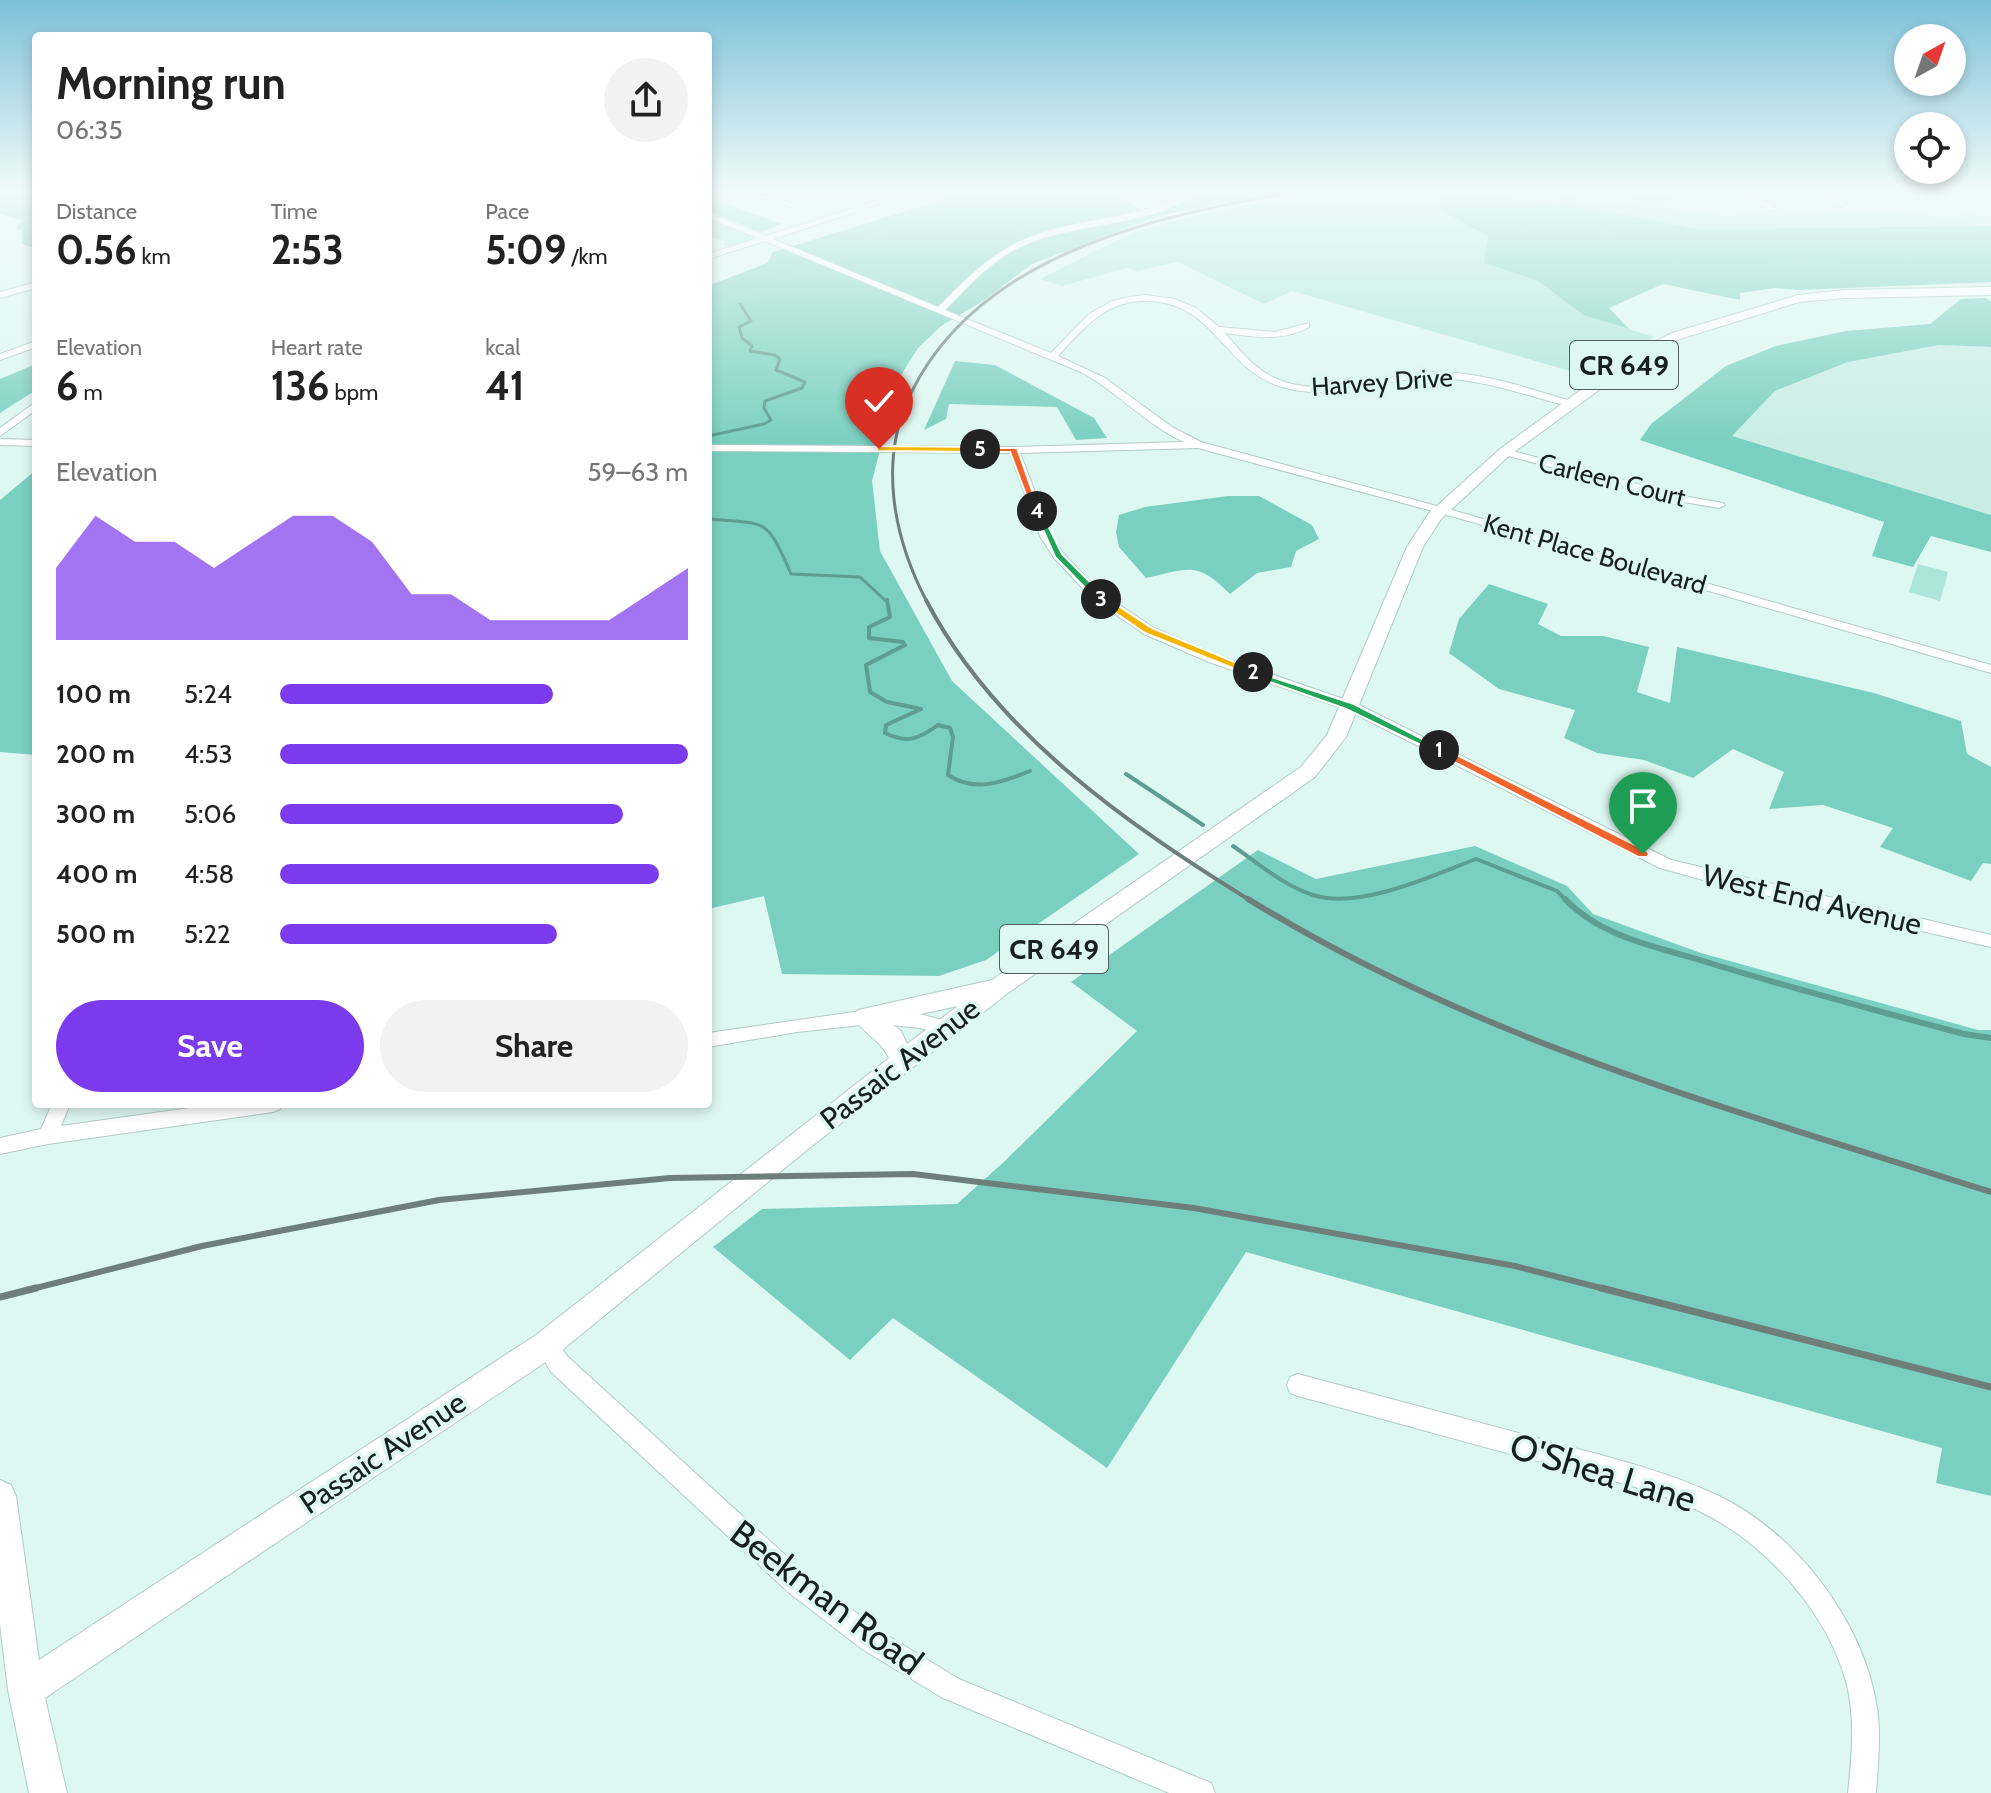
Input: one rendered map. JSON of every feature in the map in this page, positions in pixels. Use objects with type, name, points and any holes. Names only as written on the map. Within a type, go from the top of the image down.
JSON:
[{"type":"main road","name":"Passaic Avenue","points":[[13,1681],[546,1345],[803,1138],[1000,987],[1286,790],[1324,755],[1336,737],[1415,547],[1440,510],[1505,452],[1635,357],[1666,340],[1778,304],[1845,294],[1991,291]]},
{"type":"main road","points":[[866,1017],[1000,987]]},
{"type":"main road","points":[[866,1017],[892,1038],[904,1063]]},
{"type":"main road","points":[[0,1496],[13,1681],[48,1793]]},
{"type":"street","points":[[859,276],[1116,387],[1172,433],[1197,444]]},
{"type":"street","points":[[940,310],[976,276]]},
{"type":"street","points":[[0,295],[32,286]]},
{"type":"street","name":"Harvey Drive","points":[[1052,357],[1101,307],[1120,300],[1148,298],[1181,303],[1201,313],[1261,374],[1297,388],[1346,390],[1410,377],[1449,375],[1498,382],[1570,404]]},
{"type":"street","points":[[1217,329],[1278,333],[1296,331],[1306,325]]},
{"type":"street","points":[[0,357],[32,345]]},
{"type":"street","points":[[0,433],[32,408]]},
{"type":"street","points":[[0,442],[32,443]]},
{"type":"street","points":[[712,448],[1014,450],[1184,447],[1197,444]]},
{"type":"street","name":"Kent Place Boulevard","points":[[1197,444],[1440,510],[1991,669]]},
{"type":"street","name":"West End Avenue","points":[[1014,450],[1046,536],[1058,555],[1095,594],[1149,631],[1350,706],[1666,864],[1710,877],[1991,941]]},
{"type":"street","name":"Carleen Court","points":[[1505,452],[1682,499],[1719,505]]},
{"type":"street","points":[[712,1039],[866,1017],[914,1018],[947,1028]]},
{"type":"street","points":[[48,1136],[59,1108]]},
{"type":"street","points":[[0,1146],[48,1136],[245,1108]]},
{"type":"street","name":"Beekman Road","points":[[546,1345],[559,1364],[702,1499],[797,1583],[871,1640],[950,1688],[1189,1791]]},
{"type":"street","name":"O'Shea Lane","points":[[1298,1385],[1666,1487],[1723,1511],[1758,1535],[1794,1570],[1827,1613],[1850,1661],[1864,1705],[1866,1755],[1862,1793]]},
{"type":"shaded area","points":[[1047,276],[1099,276],[1062,286],[1040,279]]},
{"type":"shaded area","points":[[1206,276],[1522,276],[1538,281],[1583,315],[1654,337],[1591,377],[1292,291],[1264,304]]},
{"type":"shaded area","points":[[1939,345],[1991,347],[1991,515],[1731,436],[1775,391],[1848,362]]},
{"type":"shaded area","points":[[1918,564],[1948,572],[1940,601],[1909,592]]},
{"type":"green space","points":[[734,276],[1017,276],[983,301],[941,326],[918,348],[904,370],[896,387],[872,481],[880,551],[952,681],[1139,854],[986,960],[939,976],[782,974],[764,896],[712,908],[712,284]]},
{"type":"green space","points":[[1522,276],[1991,276],[1991,282],[1798,290],[1775,288],[1740,293],[1740,300],[1663,284],[1609,308],[1629,329],[1583,315],[1538,281]]},
{"type":"green space","points":[[1986,298],[1991,302],[1991,347],[1939,345],[1848,362],[1775,391],[1732,436],[1991,515],[1991,552],[1931,536],[1913,567],[1872,556],[1884,522],[1640,440],[1651,424],[1726,366],[1776,346],[1846,331],[1930,324],[1961,299]]},
{"type":"green space","points":[[955,361],[995,365],[1094,418],[1107,438],[1076,440],[1057,407],[949,404],[946,419],[924,430]]},
{"type":"green space","points":[[32,366],[32,393],[0,413],[0,379]]},
{"type":"green space","points":[[32,473],[32,755],[0,752],[0,500]]},
{"type":"green space","points":[[1228,496],[1259,496],[1312,525],[1319,539],[1296,551],[1291,567],[1257,573],[1230,594],[1209,576],[1191,570],[1146,578],[1119,547],[1116,532],[1119,515],[1145,507]]},
{"type":"green space","points":[[1489,584],[1548,604],[1538,624],[1561,636],[1603,636],[1649,647],[1637,692],[1670,703],[1677,647],[1874,693],[1961,721],[1967,754],[1991,767],[1991,864],[1983,863],[1971,881],[1880,847],[1893,828],[1823,805],[1769,809],[1784,772],[1733,749],[1693,778],[1644,760],[1597,753],[1564,738],[1575,710],[1499,689],[1449,653],[1459,619]]},
{"type":"green space","points":[[1475,846],[1567,886],[1593,914],[1701,953],[1978,1030],[1991,1030],[1991,1496],[1936,1483],[1942,1448],[1246,1252],[1107,1468],[893,1318],[850,1360],[713,1247],[762,1209],[957,1204],[1137,1031],[1071,982],[1258,850],[1316,879]]},
{"type":"waterway","points":[[712,308],[797,276]]},
{"type":"waterway","points":[[712,435],[771,420],[764,408],[765,401],[802,388],[805,382],[776,370],[780,359],[775,355],[750,351],[752,346],[742,338],[739,327],[751,321],[737,299]]},
{"type":"waterway","points":[[712,519],[754,523],[762,527],[776,542],[791,574],[860,577],[887,602]]},
{"type":"waterway","points":[[887,600],[890,617],[869,627],[869,638],[903,642],[905,645],[866,665],[870,692],[887,702],[921,709],[886,725],[885,733],[906,739],[919,737],[938,725],[950,728],[953,737],[948,775],[968,784],[999,782],[1030,771]]},
{"type":"waterway","points":[[1126,774],[1203,825]]},
{"type":"waterway","points":[[1233,846],[1292,886],[1313,895],[1331,898],[1373,895],[1476,859],[1557,891],[1565,899]]},
{"type":"waterway","points":[[1565,899],[1595,923],[1648,945],[1866,1008],[1964,1034],[1991,1038]]},
{"type":"railway","points":[[926,600],[906,551],[894,498],[895,445],[901,419],[911,393],[941,345],[980,306],[1024,276]]},
{"type":"railway","points":[[926,600],[955,648],[988,692],[1068,772],[1158,840],[1251,901]]},
{"type":"railway","points":[[1248,899],[1335,949],[1517,1033],[1705,1101],[1991,1192]]},
{"type":"railway","points":[[28,1290],[202,1246],[439,1200],[670,1178],[913,1174],[1194,1208],[1515,1266],[1609,1290]]},
{"type":"railway","points":[[28,1290],[36,1288]]},
{"type":"railway","points":[[1601,1288],[1991,1387]]},
{"type":"railway","points":[[0,1297],[28,1290]]},
{"type":"route","points":[[879,449],[1014,450],[1046,536],[1058,555],[1095,594],[1120,613],[1149,631],[1214,659],[1350,706],[1643,854]]}]
